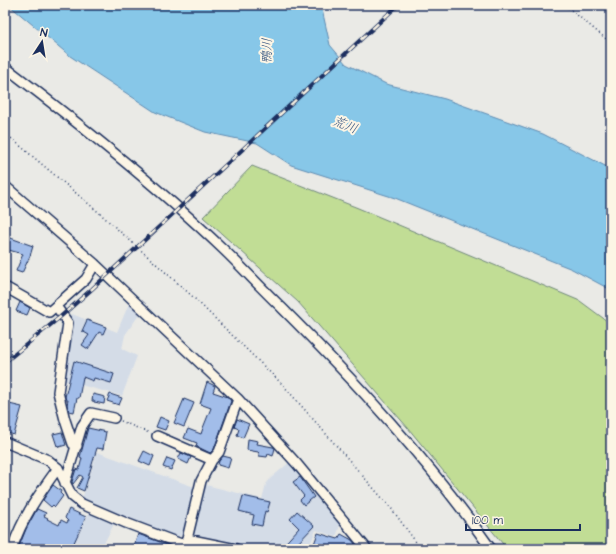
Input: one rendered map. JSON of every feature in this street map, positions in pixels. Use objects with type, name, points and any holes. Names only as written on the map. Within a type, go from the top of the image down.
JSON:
[{"type":"street","points":[[5,67],[46,98],[136,171],[224,249],[375,405],[432,472],[491,549]]},
{"type":"street","points":[[5,186],[95,264],[238,399],[297,464],[367,549]]},
{"type":"street","points":[[5,287],[50,312],[86,279],[95,264]]},
{"type":"street","points":[[56,306],[68,323],[58,392],[73,444],[77,446]]},
{"type":"street","points":[[184,544],[201,482],[212,460],[219,452],[238,399]]},
{"type":"street","points":[[65,483],[82,426],[91,413],[114,418]]},
{"type":"street","points":[[156,436],[212,460]]},
{"type":"street","points":[[5,442],[48,460],[58,468],[72,496],[82,504],[126,523],[184,544],[236,549]]},
{"type":"street","points":[[12,549],[19,529],[39,494],[58,468]]},
{"type":"path","points":[[565,5],[611,43]]},
{"type":"path","points":[[5,133],[96,210],[187,291],[283,385],[391,508],[421,549]]},
{"type":"path","points":[[114,418],[156,436]]},
{"type":"shaded area","points":[[130,301],[141,312],[125,335],[122,349],[137,356],[122,396],[62,380],[70,318],[72,314],[117,332]]},
{"type":"shaded area","points":[[97,452],[197,488],[183,534],[177,538],[82,499]]},
{"type":"shaded area","points":[[291,461],[341,522],[336,537],[316,530],[308,549],[249,549],[190,536],[202,484],[262,499],[266,484]]},
{"type":"shaded area","points":[[90,511],[115,522],[101,549],[71,549]]},
{"type":"green space","points":[[252,166],[358,208],[580,301],[611,324],[611,549],[507,549],[408,428],[298,302],[203,217]]},
{"type":"water","points":[[9,5],[321,5],[330,45],[346,64],[386,84],[445,99],[543,134],[611,169],[611,290],[572,269],[395,198],[291,165],[257,143],[205,132],[155,112],[70,56]]},
{"type":"building","points":[[5,236],[33,246],[22,273],[16,271],[23,254],[5,249]]},
{"type":"building","points":[[20,302],[30,308],[27,315],[16,311]]},
{"type":"building","points":[[87,320],[106,327],[103,334],[99,332],[88,349],[82,345],[89,335],[82,331]]},
{"type":"building","points":[[74,361],[114,374],[111,383],[94,378],[93,381],[83,377],[79,398],[77,398],[74,412],[69,411],[67,405],[68,400],[66,400],[65,397]]},
{"type":"building","points":[[207,382],[215,386],[213,392],[228,397],[231,401],[214,449],[210,453],[196,446],[197,443],[184,438],[188,429],[201,434],[211,408],[200,404]]},
{"type":"building","points":[[93,394],[105,397],[104,404],[92,401]]},
{"type":"building","points":[[110,394],[122,398],[119,405],[107,401]]},
{"type":"building","points":[[184,399],[194,403],[184,427],[174,423]]},
{"type":"building","points":[[5,403],[22,407],[14,435],[5,432]]},
{"type":"building","points":[[160,417],[169,421],[165,430],[156,427]]},
{"type":"building","points":[[237,419],[249,424],[243,438],[237,435],[239,429],[234,427]]},
{"type":"building","points":[[88,428],[106,432],[103,449],[97,448],[84,491],[77,488],[83,477],[80,475],[73,484],[72,482],[76,469],[79,470],[82,458],[80,457]]},
{"type":"building","points":[[62,432],[66,445],[59,447],[58,445],[57,446],[53,434]]},
{"type":"building","points":[[248,439],[258,441],[257,444],[275,448],[273,456],[268,454],[267,457],[259,456],[258,452],[247,450]]},
{"type":"building","points":[[144,451],[154,456],[150,466],[139,461]]},
{"type":"building","points":[[181,453],[191,457],[188,464],[178,459]]},
{"type":"building","points":[[223,456],[231,458],[228,468],[218,465]]},
{"type":"building","points":[[167,458],[175,461],[171,470],[163,467]]},
{"type":"building","points":[[300,477],[314,497],[304,505],[300,500],[304,496],[293,482]]},
{"type":"building","points":[[53,485],[61,491],[60,493],[63,496],[55,507],[53,505],[51,507],[43,500]]},
{"type":"building","points":[[243,496],[270,502],[267,512],[265,511],[262,526],[252,524],[254,515],[239,511]]},
{"type":"building","points":[[37,509],[46,513],[44,516],[48,518],[47,519],[59,525],[61,520],[67,523],[68,521],[65,518],[69,509],[86,517],[71,549],[18,549],[26,529]]},
{"type":"building","points":[[297,511],[314,526],[297,544],[302,549],[280,549],[299,528],[290,519]]},
{"type":"building","points":[[318,533],[338,539],[341,534],[352,540],[355,544],[352,549],[329,549],[314,544]]},
{"type":"building","points":[[138,534],[176,549],[144,549],[134,546]]},
{"type":"railway","points":[[5,362],[92,289],[398,5]]},
{"type":"water label","name":"鴨川","points":[[267,51]]},
{"type":"water label","name":"荒川","points":[[345,125]]}]
